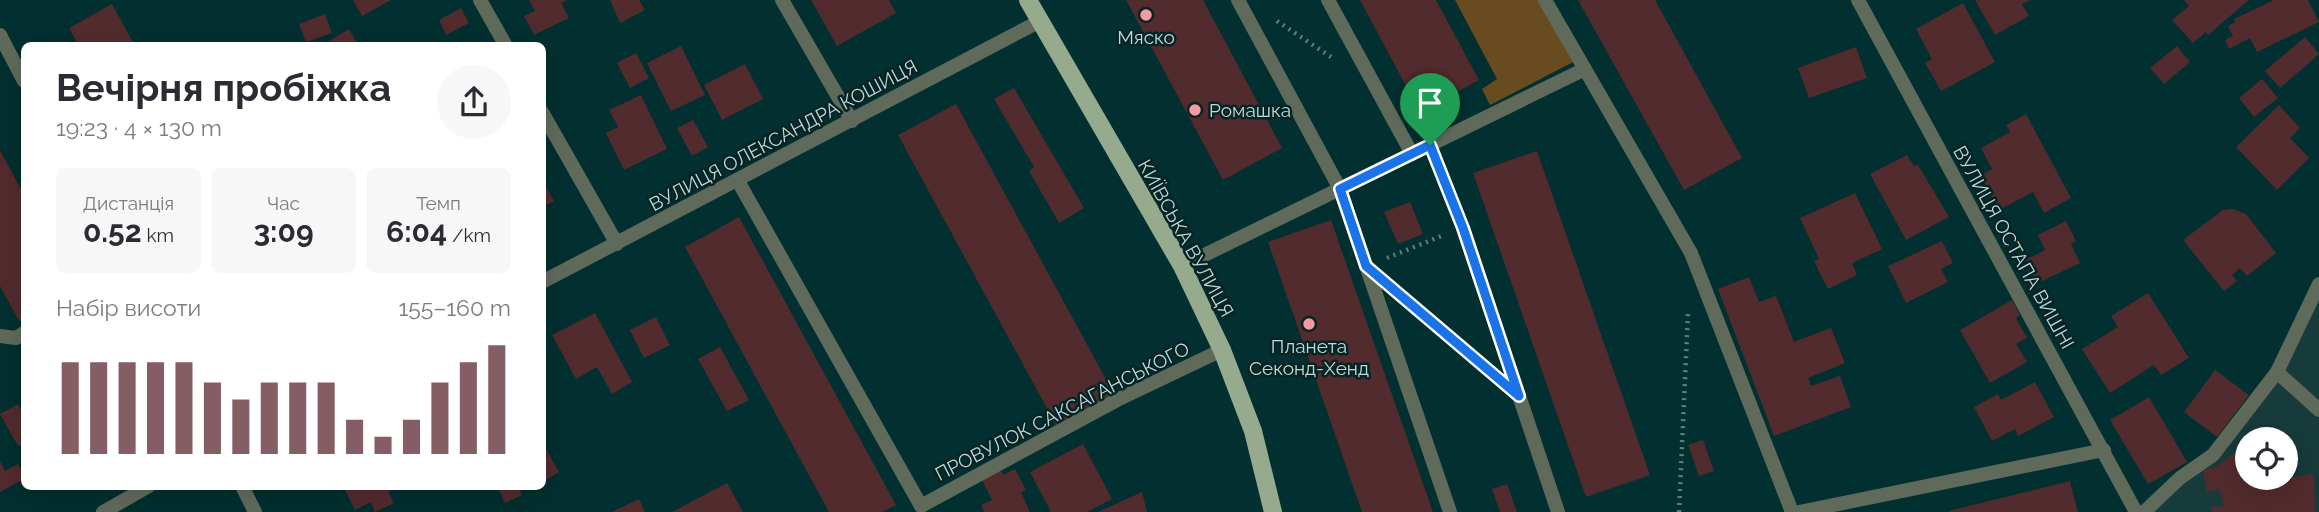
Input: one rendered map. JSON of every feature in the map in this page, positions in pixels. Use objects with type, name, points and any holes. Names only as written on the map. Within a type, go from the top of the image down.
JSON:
[{"type":"main road","name":"КИЇВСЬКА ВУЛИЦЯ","points":[[1028,0],[1181,267],[1222,350],[1253,431],[1273,512]]},
{"type":"street","points":[[480,0],[504,42]]},
{"type":"street","points":[[782,0],[852,121]]},
{"type":"street","points":[[1238,0],[1340,189],[1450,512]]},
{"type":"street","points":[[1328,0],[1412,154]]},
{"type":"street","points":[[1545,0],[1691,253],[1792,512]]},
{"type":"street","name":"ВУЛИЦЯ ОСТАПА ВИШНІ","points":[[1858,0],[2136,512]]},
{"type":"street","name":"ВУЛИЦЯ ОЛЕКСАНДРА КОШИЦЯ","points":[[546,280],[1040,21]]},
{"type":"street","points":[[0,35],[21,75]]},
{"type":"street","points":[[1181,267],[1585,69]]},
{"type":"street","points":[[546,119],[617,244]]},
{"type":"street","name":"ПРОВУЛОК САКСАГАНСЬКОГО","points":[[738,181],[921,506],[1116,400],[1222,350]]},
{"type":"street","points":[[1463,228],[1558,512]]},
{"type":"street","points":[[2144,512],[2180,478],[2213,455],[2277,372],[2319,284]]},
{"type":"street","points":[[0,336],[16,338],[21,335]]},
{"type":"street","points":[[2277,372],[2319,410]]},
{"type":"street","points":[[1799,512],[2104,450]]},
{"type":"street","points":[[103,512],[142,490]]},
{"type":"street","points":[[244,490],[255,512]]},
{"type":"path","points":[[1266,14],[1374,84]]},
{"type":"path","points":[[1430,145],[1463,228],[1366,266],[1519,396]]},
{"type":"path","points":[[1678,512],[1689,307]]},
{"type":"shaded area","points":[[1455,0],[1545,0],[1579,59],[1490,105],[1482,89],[1497,79]]},
{"type":"shaded area","points":[[2319,284],[2319,512],[2155,512],[2152,507],[2213,455],[2277,372]]},
{"type":"building","points":[[353,0],[391,0],[362,16]]},
{"type":"building","points":[[529,0],[568,0],[561,3],[569,18],[534,35],[524,16],[535,11]]},
{"type":"building","points":[[610,0],[639,0],[645,10],[620,23]]},
{"type":"building","points":[[811,0],[889,0],[896,13],[837,46]]},
{"type":"building","points":[[1126,0],[1203,0],[1282,148],[1223,180]]},
{"type":"building","points":[[1360,0],[1436,0],[1479,80],[1420,112]]},
{"type":"building","points":[[1578,0],[1655,0],[1742,158],[1684,190]]},
{"type":"building","points":[[1975,0],[2030,0],[2022,4],[2029,16],[1995,35]]},
{"type":"building","points":[[2184,0],[2249,0],[2208,35],[2206,32],[2193,43],[2172,20],[2189,6]]},
{"type":"building","points":[[2274,0],[2308,0],[2319,22],[2257,52],[2250,38],[2229,49],[2225,40],[2233,36],[2228,26],[2235,22],[2234,19]]},
{"type":"building","points":[[1963,3],[1995,62],[1941,91],[1925,63],[1932,59],[1916,29]]},
{"type":"building","points":[[112,4],[133,42],[77,42],[69,28]]},
{"type":"building","points":[[461,8],[469,23],[446,35],[439,20]]},
{"type":"building","points":[[325,14],[332,33],[306,42],[299,24]]},
{"type":"building","points":[[349,29],[357,42],[327,42]]},
{"type":"building","points":[[2305,37],[2319,54],[2280,88],[2265,71]]},
{"type":"building","points":[[681,46],[705,95],[671,111],[647,63]]},
{"type":"building","points":[[2177,46],[2190,62],[2164,84],[2150,68]]},
{"type":"building","points":[[1856,47],[1867,78],[1809,98],[1798,68]]},
{"type":"building","points":[[636,53],[649,78],[630,88],[617,63]]},
{"type":"building","points":[[745,64],[763,99],[722,120],[704,85]]},
{"type":"building","points":[[2262,79],[2278,98],[2254,117],[2239,98]]},
{"type":"building","points":[[1014,88],[1084,208],[1059,223],[1029,171],[1034,167],[994,99]]},
{"type":"building","points":[[641,95],[667,149],[624,170],[606,133],[618,127],[609,110]]},
{"type":"building","points":[[956,104],[1114,394],[1056,425],[898,135]]},
{"type":"building","points":[[2279,105],[2300,128],[2290,138],[2309,158],[2277,190],[2236,147]]},
{"type":"building","points":[[2026,114],[2071,198],[2044,213],[2033,192],[1999,210],[1980,176],[1992,169],[1981,148],[2010,132],[2006,125]]},
{"type":"building","points":[[693,120],[708,147],[692,156],[677,128]]},
{"type":"building","points":[[0,150],[21,189],[19,321],[0,286]]},
{"type":"building","points":[[1537,151],[1650,475],[1586,497],[1473,173]]},
{"type":"building","points":[[1907,155],[1914,166],[1918,165],[1949,217],[1906,240],[1870,174]]},
{"type":"building","points":[[546,187],[554,201],[546,205]]},
{"type":"building","points":[[1855,193],[1882,249],[1852,263],[1857,275],[1828,289],[1814,261],[1819,259],[1800,218]]},
{"type":"building","points":[[1410,202],[1423,234],[1398,244],[1384,212]]},
{"type":"building","points":[[2233,209],[2246,214],[2276,253],[2247,276],[2240,268],[2232,275],[2237,281],[2224,291],[2183,240],[2223,210]]},
{"type":"building","points":[[739,217],[896,505],[882,512],[829,512],[685,247]]},
{"type":"building","points":[[1331,220],[1433,512],[1362,512],[1268,242]]},
{"type":"building","points":[[2066,221],[2076,241],[2071,244],[2080,263],[2036,284],[2025,260],[2045,250],[2038,235]]},
{"type":"building","points":[[1942,241],[1953,263],[1941,269],[1948,282],[1906,303],[1888,266]]},
{"type":"building","points":[[1749,277],[1759,302],[1776,296],[1794,342],[1831,328],[1845,363],[1808,378],[1811,386],[1840,376],[1851,407],[1774,436],[1718,289]]},
{"type":"building","points":[[2148,293],[2189,358],[2161,375],[2154,365],[2110,393],[2082,349],[2118,327],[2111,316]]},
{"type":"building","points":[[2012,300],[2020,315],[2016,318],[2027,338],[2016,344],[2027,362],[1990,383],[1960,330]]},
{"type":"building","points":[[595,313],[632,382],[612,394],[597,367],[576,379],[552,335]]},
{"type":"building","points":[[656,317],[670,345],[644,358],[630,330]]},
{"type":"building","points":[[720,347],[749,400],[727,411],[698,359]]},
{"type":"building","points":[[2215,370],[2249,395],[2217,437],[2184,412]]},
{"type":"building","points":[[2035,382],[2054,417],[2018,436],[2015,429],[1992,441],[1974,407],[1998,394],[2001,400]]},
{"type":"building","points":[[2149,397],[2187,462],[2148,484],[2110,420]]},
{"type":"building","points":[[18,404],[21,410],[21,444],[18,446],[0,414]]},
{"type":"building","points":[[1703,440],[1714,471],[1699,476],[1688,445]]},
{"type":"building","points":[[1083,444],[1112,499],[1087,512],[1051,512],[1030,472]]},
{"type":"building","points":[[546,449],[559,472],[546,480]]},
{"type":"building","points":[[2235,453],[2235,490],[2298,490],[2298,477],[2314,474],[2315,512],[2212,512],[2210,507],[2224,506],[2219,489],[2207,492],[2203,471],[2214,468]]},
{"type":"building","points":[[0,461],[5,471],[18,464],[21,481],[0,492]]},
{"type":"building","points":[[1000,469],[1003,475],[1015,469],[1026,490],[1021,492],[1030,512],[984,512],[981,505],[992,500],[981,478]]},
{"type":"building","points":[[2070,481],[2078,512],[1949,511]]},
{"type":"building","points":[[727,483],[743,512],[672,512]]},
{"type":"building","points":[[1507,484],[1517,512],[1500,512],[1492,489]]},
{"type":"building","points":[[345,490],[392,490],[388,492],[394,503],[375,512],[371,502],[355,510]]},
{"type":"building","points":[[499,490],[520,490],[522,495],[505,503]]},
{"type":"building","points":[[1142,492],[1147,512],[1098,512]]},
{"type":"building","points":[[639,499],[645,512],[612,512]]},
{"type":"place","name":"Мяско","points":[[1146,15]]},
{"type":"place","name":"Ромашка","points":[[1195,110]]},
{"type":"place","name":"Планета Секонд-Хенд","points":[[1309,324]]},
{"type":"route","points":[[1430,145],[1463,228],[1519,396],[1366,266],[1340,189],[1430,145]]}]
